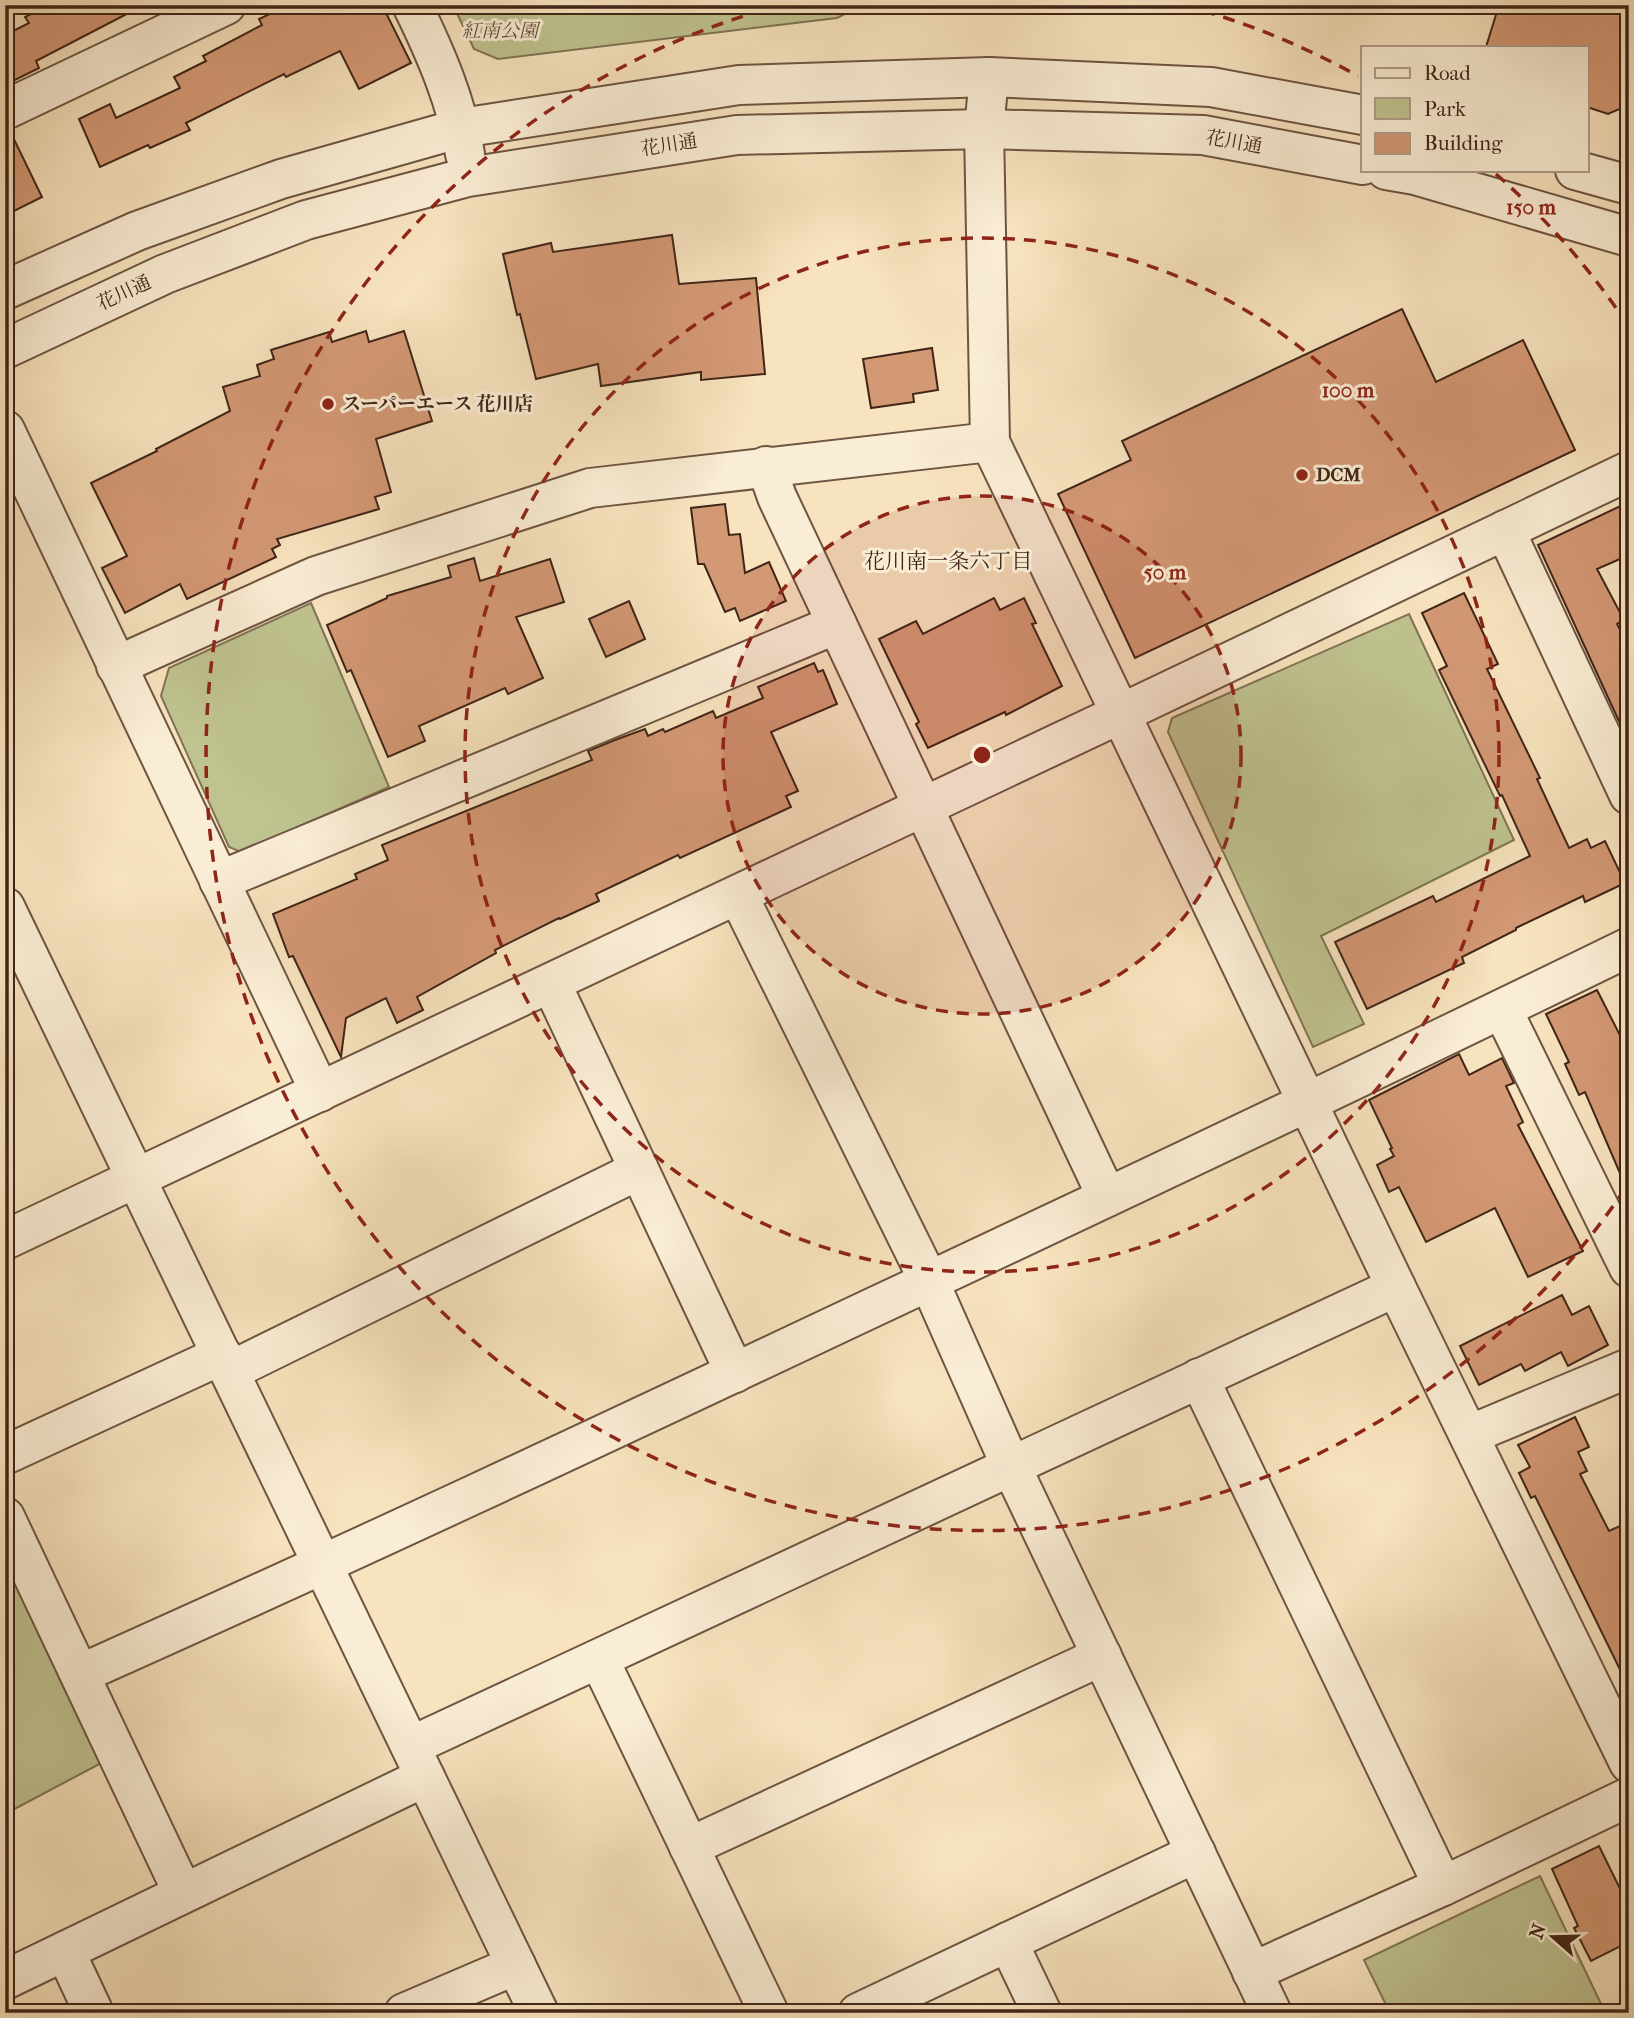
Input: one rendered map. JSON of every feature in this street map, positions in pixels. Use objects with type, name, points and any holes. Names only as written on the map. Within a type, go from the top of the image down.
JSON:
[{"type":"street","points":[[412,5],[434,51],[461,128],[468,177]]},
{"type":"street","points":[[5,110],[204,10]]},
{"type":"street","points":[[989,77],[984,129],[989,442],[1396,1287],[1629,1763]]},
{"type":"street","points":[[5,290],[137,231],[281,179],[461,128],[739,85],[989,77],[1211,87],[1361,115]]},
{"type":"street","name":"花川通","points":[[5,349],[165,274],[306,220],[468,177],[737,135],[984,129],[1203,135],[1361,165]]},
{"type":"street","points":[[1395,172],[1629,237]]},
{"type":"street","points":[[1582,172],[1629,185]]},
{"type":"street","points":[[5,430],[320,1092]]},
{"type":"street","points":[[116,666],[316,576],[590,488],[989,442]]},
{"type":"street","points":[[766,466],[777,496],[1107,1197]]},
{"type":"street","points":[[5,1240],[925,807],[1629,471]]},
{"type":"street","points":[[1505,530],[1629,795]]},
{"type":"street","points":[[219,881],[837,624]]},
{"type":"street","points":[[738,895],[929,1281],[1011,1466],[1272,2013]]},
{"type":"street","points":[[5,907],[539,2013]]},
{"type":"street","points":[[80,1674],[324,1566],[1308,1104],[1629,947]]},
{"type":"street","points":[[551,983],[735,1373]]},
{"type":"street","points":[[1502,1009],[1629,1268]]},
{"type":"street","points":[[5,1455],[226,1363],[639,1170]]},
{"type":"street","points":[[5,1980],[183,1894],[598,1659],[1396,1287]]},
{"type":"street","points":[[1469,1436],[1629,1368]]},
{"type":"street","points":[[1199,1378],[1443,1886]]},
{"type":"street","points":[[5,1517],[183,1894]]},
{"type":"street","points":[[689,1847],[1102,1656]]},
{"type":"street","points":[[598,1659],[769,2013]]},
{"type":"street","points":[[1252,1972],[1443,1886],[1629,1797]]},
{"type":"street","points":[[858,2013],[1196,1853]]},
{"type":"street","points":[[1008,1942],[1042,2013]]},
{"type":"street","points":[[65,1951],[94,2013]]},
{"type":"street","points":[[404,2013],[516,1965]]},
{"type":"green space","name":"紅南公園","points":[[453,5],[862,5],[837,18],[498,59],[474,49]]},
{"type":"green space","points":[[311,603],[389,787],[241,852],[229,847],[161,696],[169,668]]},
{"type":"green space","points":[[1409,614],[1514,840],[1321,936],[1364,1024],[1313,1047],[1168,732],[1172,718]]},
{"type":"green space","points":[[5,1555],[107,1760],[5,1814]]},
{"type":"green space","points":[[1540,1876],[1604,2010],[1599,2013],[1390,2013],[1364,1960]]},
{"type":"building","points":[[48,5],[144,5],[36,61],[39,68],[5,85],[5,35],[29,23],[25,17]]},
{"type":"building","points":[[289,5],[382,5],[411,63],[359,89],[340,51],[286,77],[284,74],[186,123],[190,130],[100,167],[79,119],[110,104],[116,118],[180,88],[174,77],[206,61],[203,56],[262,25],[259,19]]},
{"type":"building","points":[[1499,5],[1629,5],[1629,92],[1624,107],[1608,114],[1588,107],[1588,46],[1486,46]]},
{"type":"building","points":[[10,131],[42,197],[14,211],[5,193],[5,132]]},
{"type":"building","points":[[672,235],[679,284],[756,278],[765,374],[701,380],[701,372],[601,386],[598,364],[536,379],[503,254],[551,243],[553,252]]},
{"type":"building","points":[[1402,309],[1436,382],[1523,340],[1575,450],[1135,658],[1058,494],[1131,460],[1122,441]]},
{"type":"building","points":[[366,331],[369,342],[404,331],[432,421],[376,439],[391,492],[375,497],[379,509],[277,539],[280,545],[272,549],[276,557],[187,599],[180,584],[125,613],[102,568],[127,556],[91,483],[230,411],[223,387],[260,376],[257,365],[274,359],[271,350],[329,332],[332,342]]},
{"type":"building","points":[[932,348],[938,390],[913,394],[914,402],[871,408],[863,359]]},
{"type":"building","points":[[1629,502],[1629,555],[1597,569],[1624,620],[1617,624],[1629,647],[1629,743],[1538,545]]},
{"type":"building","points":[[725,504],[729,535],[740,534],[745,573],[769,562],[786,601],[740,621],[735,608],[725,612],[704,564],[698,564],[691,508]]},
{"type":"building","points":[[474,558],[480,581],[550,559],[564,602],[516,617],[543,678],[508,694],[505,688],[419,726],[425,741],[388,757],[351,670],[347,672],[327,625],[387,596],[451,577],[448,566]]},
{"type":"building","points":[[1464,593],[1498,664],[1487,669],[1540,778],[1537,779],[1569,848],[1587,839],[1591,848],[1605,841],[1625,883],[1585,902],[1583,896],[1516,928],[1462,957],[1464,963],[1367,1009],[1335,942],[1433,896],[1436,902],[1530,856],[1439,670],[1447,666],[1422,613]]},
{"type":"building","points":[[994,598],[1000,610],[1024,598],[1036,623],[1032,624],[1062,686],[1006,715],[1005,712],[928,748],[916,724],[919,722],[879,639],[916,621],[923,634]]},
{"type":"building","points":[[629,601],[645,639],[606,657],[589,619]]},
{"type":"building","points":[[814,663],[818,672],[823,670],[837,704],[771,732],[798,791],[786,796],[791,807],[680,858],[678,855],[596,894],[599,901],[495,950],[496,953],[417,997],[423,1010],[397,1023],[386,998],[346,1018],[341,1057],[293,956],[289,957],[273,914],[357,879],[355,874],[388,860],[382,845],[592,760],[588,751],[615,740],[645,729],[648,736],[663,729],[665,732],[713,711],[716,718],[763,698],[758,687]]},
{"type":"building","points":[[1597,990],[1629,1053],[1629,1194],[1585,1092],[1579,1095],[1565,1064],[1569,1062],[1546,1014]]},
{"type":"building","points":[[1459,1054],[1469,1075],[1502,1058],[1514,1083],[1506,1086],[1523,1122],[1518,1125],[1583,1251],[1528,1277],[1495,1208],[1426,1242],[1399,1187],[1389,1192],[1377,1165],[1394,1156],[1369,1100]]},
{"type":"building","points":[[1562,1295],[1572,1315],[1589,1306],[1608,1345],[1568,1366],[1561,1352],[1525,1371],[1521,1364],[1479,1385],[1460,1346]]},
{"type":"building","points":[[1575,1417],[1589,1447],[1578,1452],[1587,1471],[1580,1474],[1609,1531],[1629,1522],[1629,1688],[1535,1496],[1531,1498],[1519,1473],[1530,1467],[1518,1445]]},
{"type":"building","points":[[1599,1846],[1629,1907],[1629,1942],[1591,1961],[1574,1928],[1578,1926],[1552,1869]]},
{"type":"place","name":"スーパーエース 花川店","points":[[328,404]]},
{"type":"place","name":"DCM","points":[[1302,475]]},
{"type":"district","name":"花川南一条六丁目","points":[[948,561]]}]
